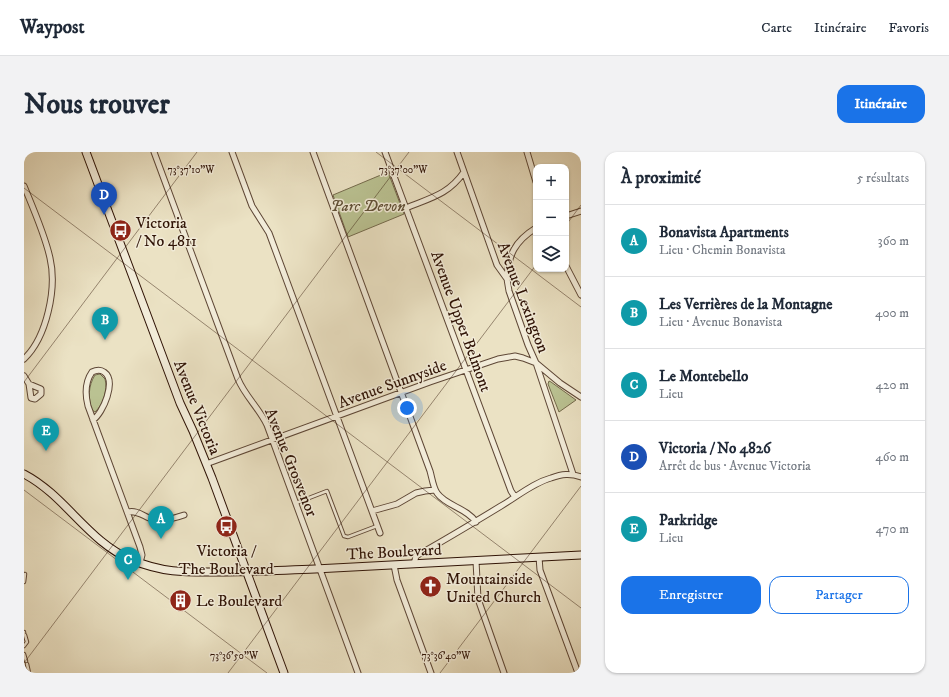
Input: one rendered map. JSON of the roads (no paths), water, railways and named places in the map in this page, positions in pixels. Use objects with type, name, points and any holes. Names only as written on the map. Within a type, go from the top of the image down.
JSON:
[{"type":"main road","name":"Avenue Victoria","points":[[86,152],[180,403],[206,464],[284,673]]},
{"type":"main road","name":"The Boulevard","points":[[24,474],[49,491],[100,541],[120,554],[140,563],[170,571],[247,572],[581,555]]},
{"type":"street","name":"Avenue Grosvenor","points":[[154,152],[242,389],[264,419],[358,673]]},
{"type":"street","points":[[232,152],[252,206],[269,233],[380,533]]},
{"type":"street","name":"Avenue Upper Belmont","points":[[385,152],[511,490],[515,497]]},
{"type":"street","name":"Avenue Lexington","points":[[457,152],[498,265],[507,279],[511,298],[536,363],[573,474]]},
{"type":"street","points":[[528,152],[533,171]]},
{"type":"street","points":[[313,153],[436,490],[441,497],[476,522]]},
{"type":"street","points":[[406,208],[445,192],[464,172]]},
{"type":"street","points":[[24,186],[49,254],[53,275],[48,312],[44,325],[33,349],[24,359]]},
{"type":"street","points":[[569,215],[581,210]]},
{"type":"street","points":[[507,279],[508,264],[513,252],[523,238],[533,230]]},
{"type":"street","points":[[569,272],[581,295]]},
{"type":"street","name":"Avenue Sunnyside","points":[[206,464],[498,359],[515,356],[536,363],[560,383],[581,397]]},
{"type":"street","points":[[93,420],[100,412],[110,387],[108,376],[101,370],[96,370],[91,374],[86,388],[88,406],[93,420],[128,512],[142,552],[140,563]]},
{"type":"street","points":[[24,376],[29,384]]},
{"type":"street","points":[[414,564],[416,556],[476,522],[544,480],[562,475],[573,474],[581,477]]},
{"type":"street","points":[[372,512],[396,504],[420,492],[436,490]]},
{"type":"street","points":[[128,512],[134,511],[159,520],[184,515]]},
{"type":"street","points":[[539,558],[540,570],[578,673]]},
{"type":"street","points":[[476,561],[476,591],[478,599],[504,673]]},
{"type":"street","points":[[394,565],[397,580],[431,673]]},
{"type":"lane","points":[[295,504],[327,491],[344,536],[348,537],[378,526]]},
{"type":"lane","points":[[24,582],[25,574]]},
{"type":"lane","points":[[24,633],[27,642],[24,646]]},
{"type":"lane","points":[[24,654],[29,673]]},
{"type":"place","name":"Victoria / No 4826","points":[[104,215]]},
{"type":"place","name":"Victoria / No 4811","points":[[121,231]]},
{"type":"place","name":"Les Verrières de la Montagne","points":[[105,340]]},
{"type":"place","name":"Parkridge","points":[[46,451]]},
{"type":"place","name":"Victoria / The Boulevard","points":[[226,527]]},
{"type":"place","name":"Bonavista Apartments","points":[[161,539]]},
{"type":"place","name":"Le Montebello","points":[[128,580]]},
{"type":"place","name":"Mountainside United Church","points":[[431,587]]},
{"type":"place","name":"Le Boulevard","points":[[180,600]]},
{"type":"park label","name":"Parc Devon","points":[[368,205]]}]
